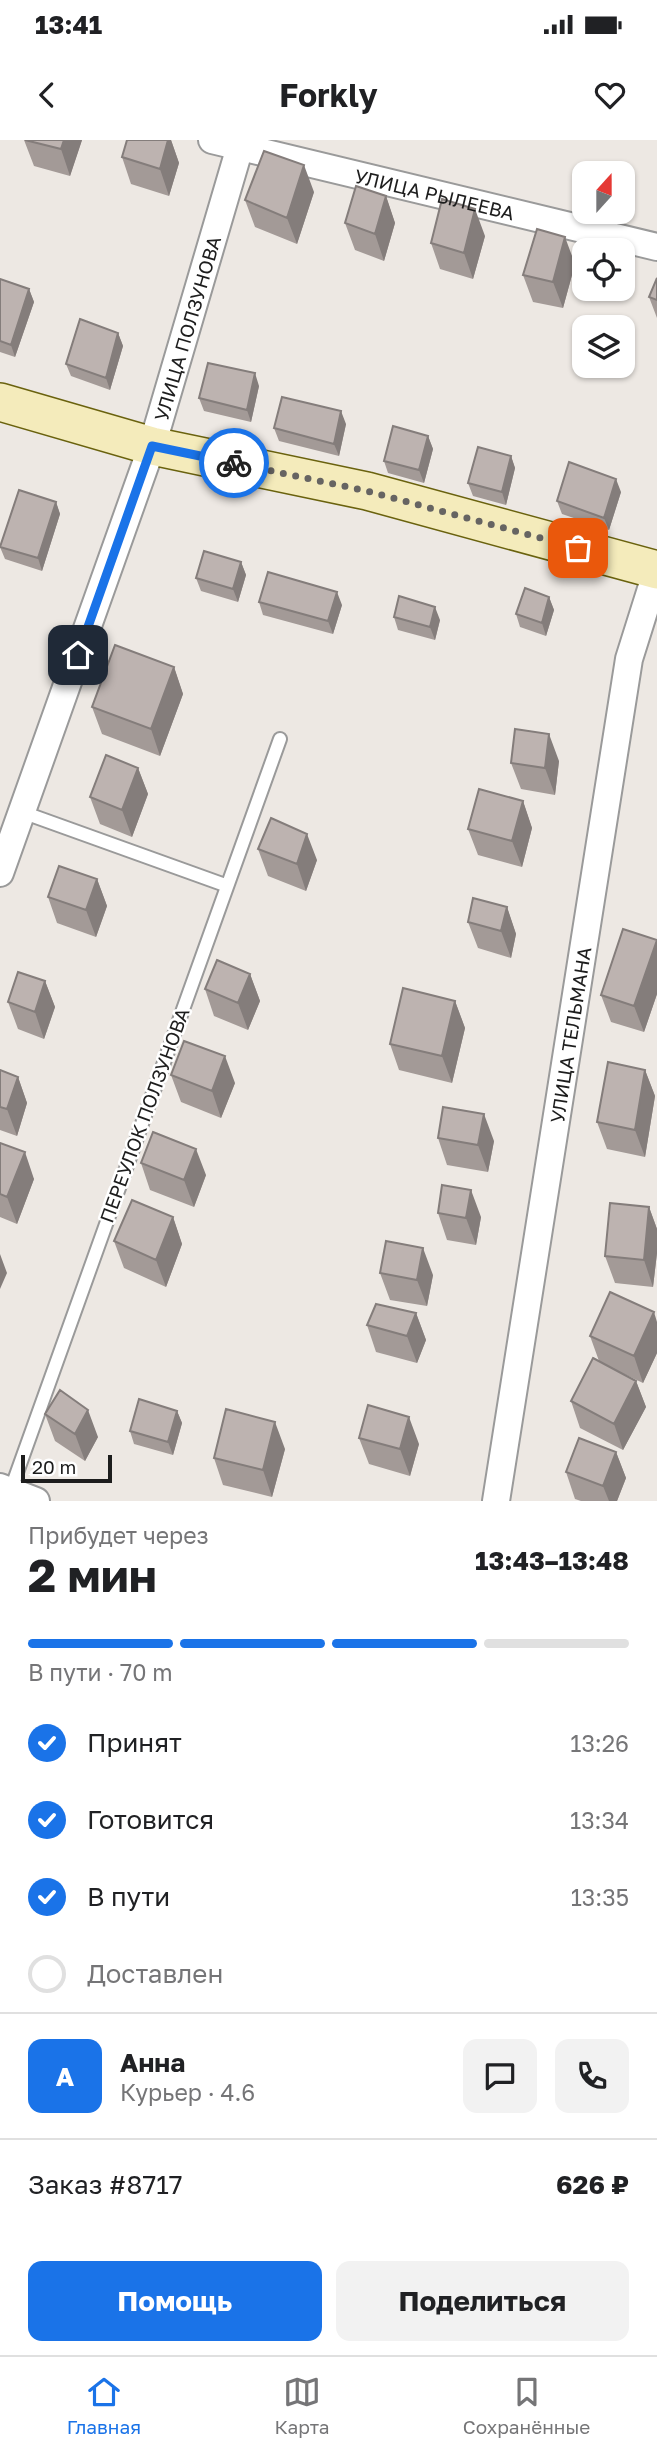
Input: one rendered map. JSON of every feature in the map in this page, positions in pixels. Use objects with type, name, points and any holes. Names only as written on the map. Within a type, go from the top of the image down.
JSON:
[{"type":"street","name":"УЛИЦА РЫЛЕЕВА","points":[[212,140],[240,144],[657,247]]},
{"type":"street","name":"УЛИЦА ПОЛЗУНОВА","points":[[0,873],[152,446],[240,144]]},
{"type":"street","points":[[0,402],[152,446],[367,491],[657,570]]},
{"type":"street","name":"УЛИЦА ТЕЛЬМАНА","points":[[496,1501],[629,659],[657,570]]},
{"type":"street","points":[[5,1490],[36,1501]]},
{"type":"lane","name":"ПЕРЕУЛОК ПОЛЗУНОВА","points":[[5,1490],[280,739]]},
{"type":"lane","points":[[22,812],[225,885]]},
{"type":"building","points":[[25,140],[64,140],[61,149]]},
{"type":"building","points":[[127,140],[168,140],[160,169],[122,157]]},
{"type":"building","points":[[264,151],[304,165],[287,218],[245,200]]},
{"type":"building","points":[[356,186],[386,196],[375,234],[345,223]]},
{"type":"building","points":[[442,199],[475,209],[464,253],[431,243]]},
{"type":"building","points":[[537,229],[565,237],[553,282],[523,275]]},
{"type":"building","points":[[657,278],[657,300],[649,297]]},
{"type":"building","points":[[0,279],[29,289],[11,345],[0,341]]},
{"type":"building","points":[[80,319],[118,333],[106,378],[66,364]]},
{"type":"building","points":[[208,363],[255,373],[247,410],[199,398]]},
{"type":"building","points":[[282,397],[341,411],[334,444],[274,428]]},
{"type":"building","points":[[393,426],[428,436],[419,470],[384,461]]},
{"type":"building","points":[[478,447],[511,456],[502,492],[468,483]]},
{"type":"building","points":[[569,462],[616,479],[604,518],[557,501]]},
{"type":"building","points":[[19,490],[56,502],[38,558],[0,547]]},
{"type":"building","points":[[204,551],[241,562],[233,589],[196,578]]},
{"type":"building","points":[[268,572],[337,592],[328,621],[259,602]]},
{"type":"building","points":[[525,588],[549,597],[542,623],[516,614]]},
{"type":"building","points":[[399,596],[435,607],[430,627],[394,617]]},
{"type":"building","points":[[115,645],[174,667],[151,729],[92,707]]},
{"type":"building","points":[[515,729],[549,734],[545,768],[511,763]]},
{"type":"building","points":[[106,755],[138,768],[122,810],[90,797]]},
{"type":"building","points":[[479,789],[523,801],[512,841],[468,829]]},
{"type":"building","points":[[271,818],[307,834],[297,864],[258,849]]},
{"type":"building","points":[[59,866],[97,879],[86,910],[48,897]]},
{"type":"building","points":[[473,898],[507,907],[501,931],[468,922]]},
{"type":"building","points":[[623,929],[657,940],[634,1006],[601,995]]},
{"type":"building","points":[[217,960],[250,974],[238,1003],[205,989]]},
{"type":"building","points":[[18,972],[45,981],[35,1012],[8,1002]]},
{"type":"building","points":[[403,988],[455,1001],[442,1056],[390,1044]]},
{"type":"building","points":[[184,1041],[225,1056],[212,1091],[171,1075]]},
{"type":"building","points":[[608,1062],[645,1070],[635,1130],[597,1122]]},
{"type":"building","points":[[0,1070],[18,1077],[7,1109],[0,1107]]},
{"type":"building","points":[[443,1107],[484,1114],[478,1145],[438,1138]]},
{"type":"building","points":[[153,1132],[196,1149],[184,1180],[141,1163]]},
{"type":"building","points":[[0,1143],[25,1152],[7,1197],[0,1194]]},
{"type":"building","points":[[442,1185],[471,1190],[466,1218],[438,1213]]},
{"type":"building","points":[[132,1200],[173,1217],[156,1260],[114,1241]]},
{"type":"building","points":[[610,1203],[649,1207],[644,1260],[605,1256]]},
{"type":"building","points":[[386,1241],[423,1248],[417,1280],[380,1273]]},
{"type":"building","points":[[610,1292],[654,1312],[634,1356],[590,1336]]},
{"type":"building","points":[[376,1304],[416,1313],[407,1336],[367,1325]]},
{"type":"building","points":[[593,1358],[636,1381],[614,1424],[571,1401]]},
{"type":"building","points":[[60,1390],[88,1410],[75,1434],[45,1414]]},
{"type":"building","points":[[139,1399],[177,1411],[168,1442],[130,1431]]},
{"type":"building","points":[[368,1405],[409,1417],[400,1449],[359,1438]]},
{"type":"building","points":[[226,1409],[275,1422],[263,1470],[214,1458]]},
{"type":"building","points":[[579,1438],[616,1452],[603,1486],[566,1472]]},
{"type":"way so far","points":[[234,463],[367,491],[578,548]]},
{"type":"route","points":[[78,655],[152,446],[234,463]]}]
